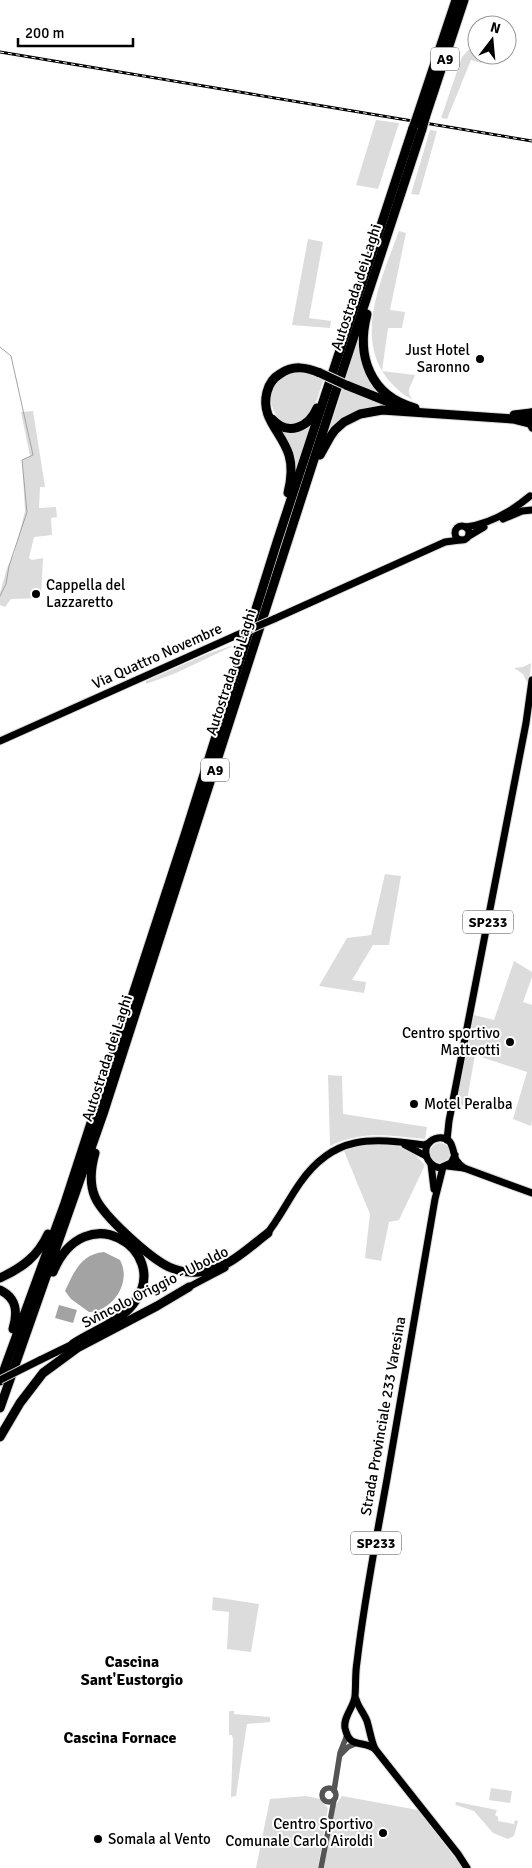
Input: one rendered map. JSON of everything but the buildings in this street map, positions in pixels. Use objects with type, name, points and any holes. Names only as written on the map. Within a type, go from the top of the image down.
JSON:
[{"type":"highway","name":"Autostrada dei Laghi","points":[[421,118],[456,0]]},
{"type":"highway","name":"Autostrada dei Laghi","points":[[0,1408],[3,1381],[65,1203],[333,371],[464,0]]},
{"type":"highway","name":"Autostrada dei Laghi","points":[[3,1381],[103,1114],[376,268],[417,129]]},
{"type":"highway","points":[[376,268],[374,286],[363,332],[364,358],[373,378],[381,389],[393,399],[418,410]]},
{"type":"highway","points":[[277,542],[292,472],[287,449],[266,412],[266,393],[276,376],[288,369],[308,368],[398,406],[418,410],[514,419],[530,426]]},
{"type":"highway","points":[[266,412],[275,422],[283,427],[294,428],[305,424],[313,417],[333,371]]},
{"type":"highway","points":[[303,494],[330,437],[344,422],[360,414],[382,410],[418,410],[519,416],[531,413]]},
{"type":"highway","points":[[103,1114],[91,1180],[95,1198],[102,1210],[114,1222],[163,1264],[186,1272],[213,1270],[239,1256],[268,1233]]},
{"type":"highway","points":[[0,1278],[18,1269],[34,1257],[45,1242],[65,1203]]},
{"type":"highway","points":[[3,1381],[22,1353],[56,1265],[68,1247],[78,1239],[94,1233],[117,1236],[128,1243],[139,1258],[144,1278],[140,1292],[136,1301],[118,1318],[73,1344]]},
{"type":"highway","points":[[0,1436],[20,1403],[43,1373],[76,1348],[157,1306],[189,1287]]},
{"type":"highway","points":[[0,1290],[7,1293],[13,1299],[17,1311],[16,1321],[0,1368]]},
{"type":"main road","points":[[530,426],[531,413]]},
{"type":"main road","points":[[445,542],[465,540],[478,530],[522,511],[532,509],[529,503],[531,494]]},
{"type":"main road","points":[[445,542],[459,526],[476,526],[502,515],[516,507],[531,494]]},
{"type":"main road","points":[[466,527],[469,530],[469,536]]},
{"type":"main road","points":[[455,532],[456,537],[460,540]]},
{"type":"main road","name":"Via Quattro Novembre","points":[[0,741],[445,542]]},
{"type":"main road","name":"SP233","points":[[526,722],[532,680]]},
{"type":"main road","name":"SP233","points":[[447,1140],[449,1121],[532,697]]},
{"type":"main road","name":"SP233","points":[[429,1143],[438,1138],[449,1121]]},
{"type":"main road","points":[[438,1138],[447,1140],[453,1145],[457,1161],[464,1168]]},
{"type":"main road","name":"Svincolo Origgio - Uboldo","points":[[3,1381],[40,1360],[189,1287],[239,1260],[268,1233],[301,1181],[324,1157],[338,1148],[355,1142],[376,1140],[424,1145],[429,1143]]},
{"type":"main road","name":"Svincolo Origgio - Uboldo","points":[[398,1142],[426,1156]]},
{"type":"main road","points":[[426,1156],[426,1148],[429,1143]]},
{"type":"main road","name":"SP233","points":[[445,1167],[451,1163],[455,1155]]},
{"type":"main road","name":"SP233","points":[[426,1156],[431,1164]]},
{"type":"main road","points":[[431,1164],[435,1167],[464,1168],[532,1193]]},
{"type":"main road","name":"Strada Provinciale 233 Varesina","points":[[431,1164],[435,1199]]},
{"type":"main road","name":"Strada Provinciale 233 Varesina","points":[[355,1697],[356,1672],[363,1621],[435,1199],[445,1167]]},
{"type":"main road","points":[[522,1188],[532,1189]]},
{"type":"main road","name":"SP233","points":[[355,1697],[367,1720],[369,1734],[376,1749],[469,1868]]},
{"type":"main road","name":"SP233","points":[[355,1697],[345,1722],[347,1735],[351,1741],[376,1749]]},
{"type":"main road","points":[[349,1715],[356,1712],[363,1714]]},
{"type":"main road","points":[[359,1744],[368,1739],[369,1734]]},
{"type":"street","points":[[330,1816],[323,1794],[332,1790],[347,1735]]},
{"type":"street","points":[[340,1755],[348,1746],[359,1744]]},
{"type":"street","points":[[321,1868],[330,1816],[336,1796],[332,1790]]},
{"type":"street","points":[[326,1801],[334,1800]]},
{"type":"shaded area","points":[[467,52],[467,65],[469,65],[447,119],[441,118],[462,57]]},
{"type":"shaded area","points":[[376,120],[399,123],[378,189],[356,185]]},
{"type":"shaded area","points":[[430,130],[437,131],[419,195],[411,194]]},
{"type":"shaded area","points":[[399,231],[406,233],[390,310],[405,312],[402,328],[388,328],[382,370],[373,349],[374,309],[385,269]]},
{"type":"shaded area","points":[[308,239],[323,242],[309,318],[331,321],[330,328],[292,325]]},
{"type":"shaded area","points":[[359,337],[360,344],[388,399],[345,380]]},
{"type":"shaded area","points":[[304,371],[324,379],[313,408],[302,421],[290,424],[281,420],[274,411],[271,398],[274,386],[285,376]]},
{"type":"shaded area","points":[[383,371],[415,375],[409,391],[410,397],[413,400],[395,387]]},
{"type":"shaded area","points":[[343,388],[392,408],[373,409],[327,436]]},
{"type":"shaded area","points":[[33,411],[45,487],[40,487],[39,508],[56,507],[57,517],[51,518],[52,535],[34,537],[29,558],[32,560],[43,558],[41,598],[11,599],[5,607],[0,605],[0,593],[7,568],[14,554],[25,511],[22,460],[30,456],[21,412]]},
{"type":"shaded area","points":[[311,424],[294,474],[276,426]]},
{"type":"shaded area","points":[[237,644],[176,673],[146,684],[146,681],[207,654]]},
{"type":"shaded area","points":[[531,663],[529,687],[523,674],[514,668],[523,667]]},
{"type":"shaded area","points":[[385,874],[401,876],[389,945],[373,945],[352,980],[366,982],[364,993],[319,986],[347,938],[371,935]]},
{"type":"shaded area","points":[[514,961],[532,972],[523,1002],[532,1005],[531,1126],[513,1119],[527,1072],[475,1055],[466,1106],[456,1104],[474,1015],[494,1020]]},
{"type":"shaded area","points":[[328,1075],[342,1076],[343,1114],[427,1127],[425,1139],[376,1135],[354,1138],[330,1146]]},
{"type":"shaded area","points":[[380,1143],[405,1149],[415,1155],[425,1165],[399,1220],[389,1222],[381,1261],[365,1258],[370,1214],[344,1151],[360,1145]]},
{"type":"shaded area","points":[[436,1143],[444,1143],[450,1149],[450,1157],[444,1163],[436,1163],[430,1157],[430,1149]]},
{"type":"shaded area","points":[[104,1252],[120,1260],[124,1277],[122,1286],[113,1301],[106,1307],[89,1312],[71,1299],[65,1291],[75,1271],[84,1260],[96,1253]]},
{"type":"shaded area","points":[[59,1305],[77,1310],[73,1323],[55,1318]]},
{"type":"shaded area","points":[[213,1597],[259,1604],[251,1652],[227,1649],[229,1612],[212,1610]]},
{"type":"shaded area","points":[[229,1711],[234,1711],[234,1714],[270,1717],[270,1722],[247,1724],[236,1796],[231,1797],[233,1739],[232,1735],[229,1735]]},
{"type":"shaded area","points":[[491,1788],[512,1791],[510,1803],[489,1800]]},
{"type":"shaded area","points":[[306,1796],[320,1799],[328,1808],[318,1868],[256,1868],[270,1799]]},
{"type":"shaded area","name":"Centro Sportivo Comunale Carlo Airoldi","points":[[342,1796],[418,1810],[463,1868],[324,1868],[335,1806]]},
{"type":"shaded area","points":[[455,1803],[497,1810],[495,1815],[498,1817],[498,1821],[514,1824],[515,1820],[518,1821],[514,1836],[508,1839],[493,1833],[474,1811],[456,1805]]},
{"type":"waterway","points":[[0,347],[11,356],[33,455],[22,460],[27,512],[9,566],[6,584],[0,596]]},
{"type":"railway","points":[[0,52],[532,141]]},
{"type":"place","name":"Just Hotel Saronno","points":[[480,359]]},
{"type":"place","name":"Cappella del Lazzaretto","points":[[36,594]]},
{"type":"place","name":"Centro sportivo Matteotti","points":[[510,1042]]},
{"type":"place","name":"Motel Peralba","points":[[414,1104]]},
{"type":"place","name":"Centro Sportivo Comunale Carlo Airoldi","points":[[383,1833]]},
{"type":"place","name":"Somala al Vento","points":[[98,1839]]},
{"type":"district","name":"Cascina Sant'Eustorgio","points":[[132,1670]]},
{"type":"district","name":"Cascina Fornace","points":[[120,1737]]}]
